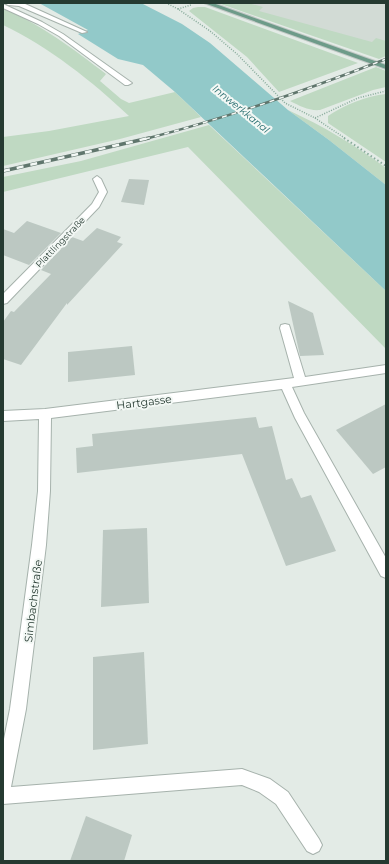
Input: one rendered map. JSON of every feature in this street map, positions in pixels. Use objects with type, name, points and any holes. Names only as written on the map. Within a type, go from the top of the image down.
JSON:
[{"type":"main road","points":[[207,3],[386,67]]},
{"type":"street","points":[[8,3],[20,4],[84,32]]},
{"type":"street","points":[[3,6],[40,23],[61,35],[128,83]]},
{"type":"street","name":"Plattlingstraße","points":[[3,300],[96,205],[103,192],[97,179]]},
{"type":"street","points":[[285,328],[301,382]]},
{"type":"street","name":"Hartgasse","points":[[3,416],[45,414],[301,382],[386,369]]},
{"type":"street","points":[[285,384],[299,415],[386,571]]},
{"type":"street","name":"Simbachstraße","points":[[3,785],[18,709],[40,545],[44,491],[45,414]]},
{"type":"street","points":[[3,796],[242,777],[264,786],[282,798],[313,845]]},
{"type":"path","points":[[166,3],[178,9],[210,31],[237,54],[285,102],[315,118],[386,166]]},
{"type":"path","points":[[178,9],[197,3]]},
{"type":"path","points":[[315,118],[333,108],[363,96],[386,91]]},
{"type":"shaded area","points":[[232,3],[386,3],[386,45],[373,50]]},
{"type":"green space","points":[[218,3],[248,3],[263,7],[259,11],[372,42],[376,38],[386,41],[386,56],[379,59]]},
{"type":"green space","points":[[198,7],[205,7],[358,63],[279,92],[247,57],[189,11]]},
{"type":"green space","points":[[3,9],[30,21],[43,29],[106,74],[100,81],[121,99],[129,103],[175,92],[201,117],[120,139],[3,166],[3,137],[49,131],[129,116],[100,90],[53,54],[3,25]]},
{"type":"green space","points":[[376,67],[386,71],[386,87],[373,90],[320,110],[308,109],[290,101]]},
{"type":"green space","points":[[386,94],[386,162],[328,123],[328,116],[341,108],[356,102]]},
{"type":"green space","points":[[288,110],[338,136],[363,151],[386,168],[386,185],[329,140]]},
{"type":"green space","points":[[209,125],[386,291],[386,349],[188,147],[3,192],[3,177],[81,161]]},
{"type":"water","name":"Innwerkkanal","points":[[39,3],[141,3],[182,24],[210,43],[288,110],[386,185],[386,291],[175,92],[143,65],[118,59],[78,34],[88,30]]},
{"type":"building","points":[[129,179],[149,180],[144,205],[121,202]]},
{"type":"building","points":[[27,221],[61,233],[29,265],[3,255],[3,229],[14,233]]},
{"type":"building","points":[[97,228],[121,237],[117,242],[123,244],[67,305],[67,303],[21,365],[3,359],[3,322],[11,311],[14,312],[51,274],[41,270],[72,237],[83,241]]},
{"type":"building","points":[[288,301],[313,313],[324,355],[300,356]]},
{"type":"building","points":[[132,346],[135,375],[68,382],[68,352]]},
{"type":"building","points":[[386,404],[386,467],[373,474],[336,430]]},
{"type":"building","points":[[256,417],[259,428],[272,426],[286,480],[292,478],[301,498],[311,495],[336,551],[286,566],[242,454],[77,473],[76,448],[93,446],[92,434]]},
{"type":"building","points":[[147,528],[149,603],[101,607],[103,530]]},
{"type":"building","points":[[144,652],[148,744],[93,750],[93,657]]},
{"type":"building","points":[[86,816],[132,835],[124,861],[70,861]]},
{"type":"railway","points":[[148,138],[267,103],[386,59]]},
{"type":"railway","points":[[3,171],[148,138]]}]
